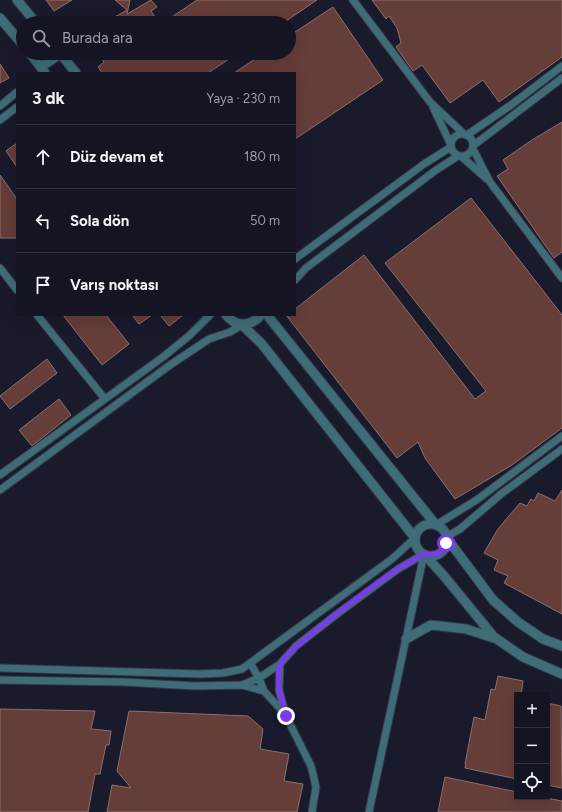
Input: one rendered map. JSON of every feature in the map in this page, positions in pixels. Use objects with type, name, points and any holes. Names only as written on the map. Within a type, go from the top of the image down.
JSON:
[{"type":"street","points":[[18,0],[31,16]]},
{"type":"street","points":[[353,0],[430,102],[471,138],[473,147],[490,182],[562,278]]},
{"type":"street","points":[[0,18],[16,37]]},
{"type":"street","points":[[34,60],[41,71],[53,60]]},
{"type":"street","points":[[66,60],[75,72]]},
{"type":"street","points":[[296,258],[424,164],[451,146],[452,140],[455,137],[465,134],[511,105],[562,66]]},
{"type":"street","points":[[296,279],[306,268],[436,170],[460,156],[469,154],[473,147],[562,78]]},
{"type":"street","points":[[0,106],[16,93]]},
{"type":"street","points":[[430,102],[455,154],[460,156],[490,182]]},
{"type":"street","points":[[0,120],[16,108]]},
{"type":"street","points":[[0,268],[16,289]]},
{"type":"street","points":[[38,316],[105,399]]},
{"type":"street","points":[[0,476],[174,348],[190,335],[209,316]]},
{"type":"street","points":[[227,316],[232,322],[242,325],[261,343],[415,538]]},
{"type":"street","points":[[0,490],[177,360],[209,339],[253,322],[259,316]]},
{"type":"street","points":[[268,316],[436,525],[442,529],[446,537],[493,600],[518,622],[543,639],[562,646]]},
{"type":"street","points":[[562,436],[478,499],[436,525],[431,524],[423,526],[418,530],[415,538],[416,547],[444,576],[496,638],[523,657],[562,674]]},
{"type":"street","points":[[242,685],[259,678],[280,664],[296,646],[398,569],[424,554],[434,555],[439,553],[444,548],[446,537],[460,529],[501,494],[562,449]]},
{"type":"street","points":[[0,668],[200,674],[223,673],[242,669],[392,559],[415,538]]},
{"type":"street","points":[[369,812],[424,554]]},
{"type":"street","points":[[406,638],[431,625],[466,629],[496,638]]},
{"type":"street","points":[[250,663],[259,678],[264,691],[286,716]]},
{"type":"street","points":[[280,664],[278,675],[279,690],[286,716],[311,766],[316,787],[312,812]]},
{"type":"street","points":[[0,680],[124,682],[195,686],[242,685],[264,691]]},
{"type":"building","points":[[46,0],[72,0],[54,11]]},
{"type":"building","points":[[115,0],[130,0],[127,14],[151,0],[157,7],[151,11],[154,16],[116,16],[127,10]]},
{"type":"building","points":[[197,0],[317,0],[293,16],[173,16]]},
{"type":"building","points":[[372,0],[562,0],[562,57],[499,102],[483,80],[450,103],[422,65],[413,71],[396,47],[401,43],[397,28],[389,16],[386,19]]},
{"type":"building","points":[[333,7],[383,80],[296,138],[296,72],[236,72],[254,60],[296,60],[296,31]]},
{"type":"building","points":[[102,60],[228,60],[210,72],[101,72],[98,67],[104,62]]},
{"type":"building","points":[[0,64],[9,78],[0,83]]},
{"type":"building","points":[[562,122],[562,252],[554,258],[497,176],[508,169],[503,160]]},
{"type":"building","points":[[16,144],[16,166],[6,151]]},
{"type":"building","points":[[0,175],[16,198],[16,238],[0,238]]},
{"type":"building","points":[[471,198],[562,315],[562,428],[512,465],[455,499],[425,458],[418,442],[397,458],[287,316],[296,316],[296,308],[364,255],[475,399],[486,391],[385,263]]},
{"type":"building","points":[[64,316],[107,316],[129,344],[102,365]]},
{"type":"building","points":[[133,316],[151,316],[139,324]]},
{"type":"building","points":[[161,316],[182,316],[169,326]]},
{"type":"building","points":[[47,359],[57,373],[10,409],[0,396]]},
{"type":"building","points":[[59,399],[71,415],[32,446],[19,430]]},
{"type":"building","points":[[562,490],[562,614],[504,583],[508,576],[494,570],[498,560],[484,553],[498,529],[520,503],[527,506],[531,499],[534,501],[538,493],[555,501]]},
{"type":"building","points":[[498,676],[523,681],[521,692],[514,692],[514,778],[465,768],[474,717],[485,720],[491,689],[495,690]]},
{"type":"building","points":[[550,704],[561,706],[562,788],[550,786]]},
{"type":"building","points":[[0,709],[95,711],[91,729],[111,731],[109,745],[106,745],[100,774],[95,774],[88,812],[0,812]]},
{"type":"building","points":[[129,711],[248,716],[263,729],[260,749],[289,754],[284,781],[303,784],[297,812],[107,812],[112,785],[131,788],[117,771]]},
{"type":"building","points":[[445,777],[514,791],[514,800],[550,800],[550,799],[562,801],[562,812],[438,812]]},
{"type":"route","points":[[286,716],[279,690],[278,675],[280,664],[296,646],[398,569],[424,554],[429,556],[439,553],[444,548],[446,543]]}]
